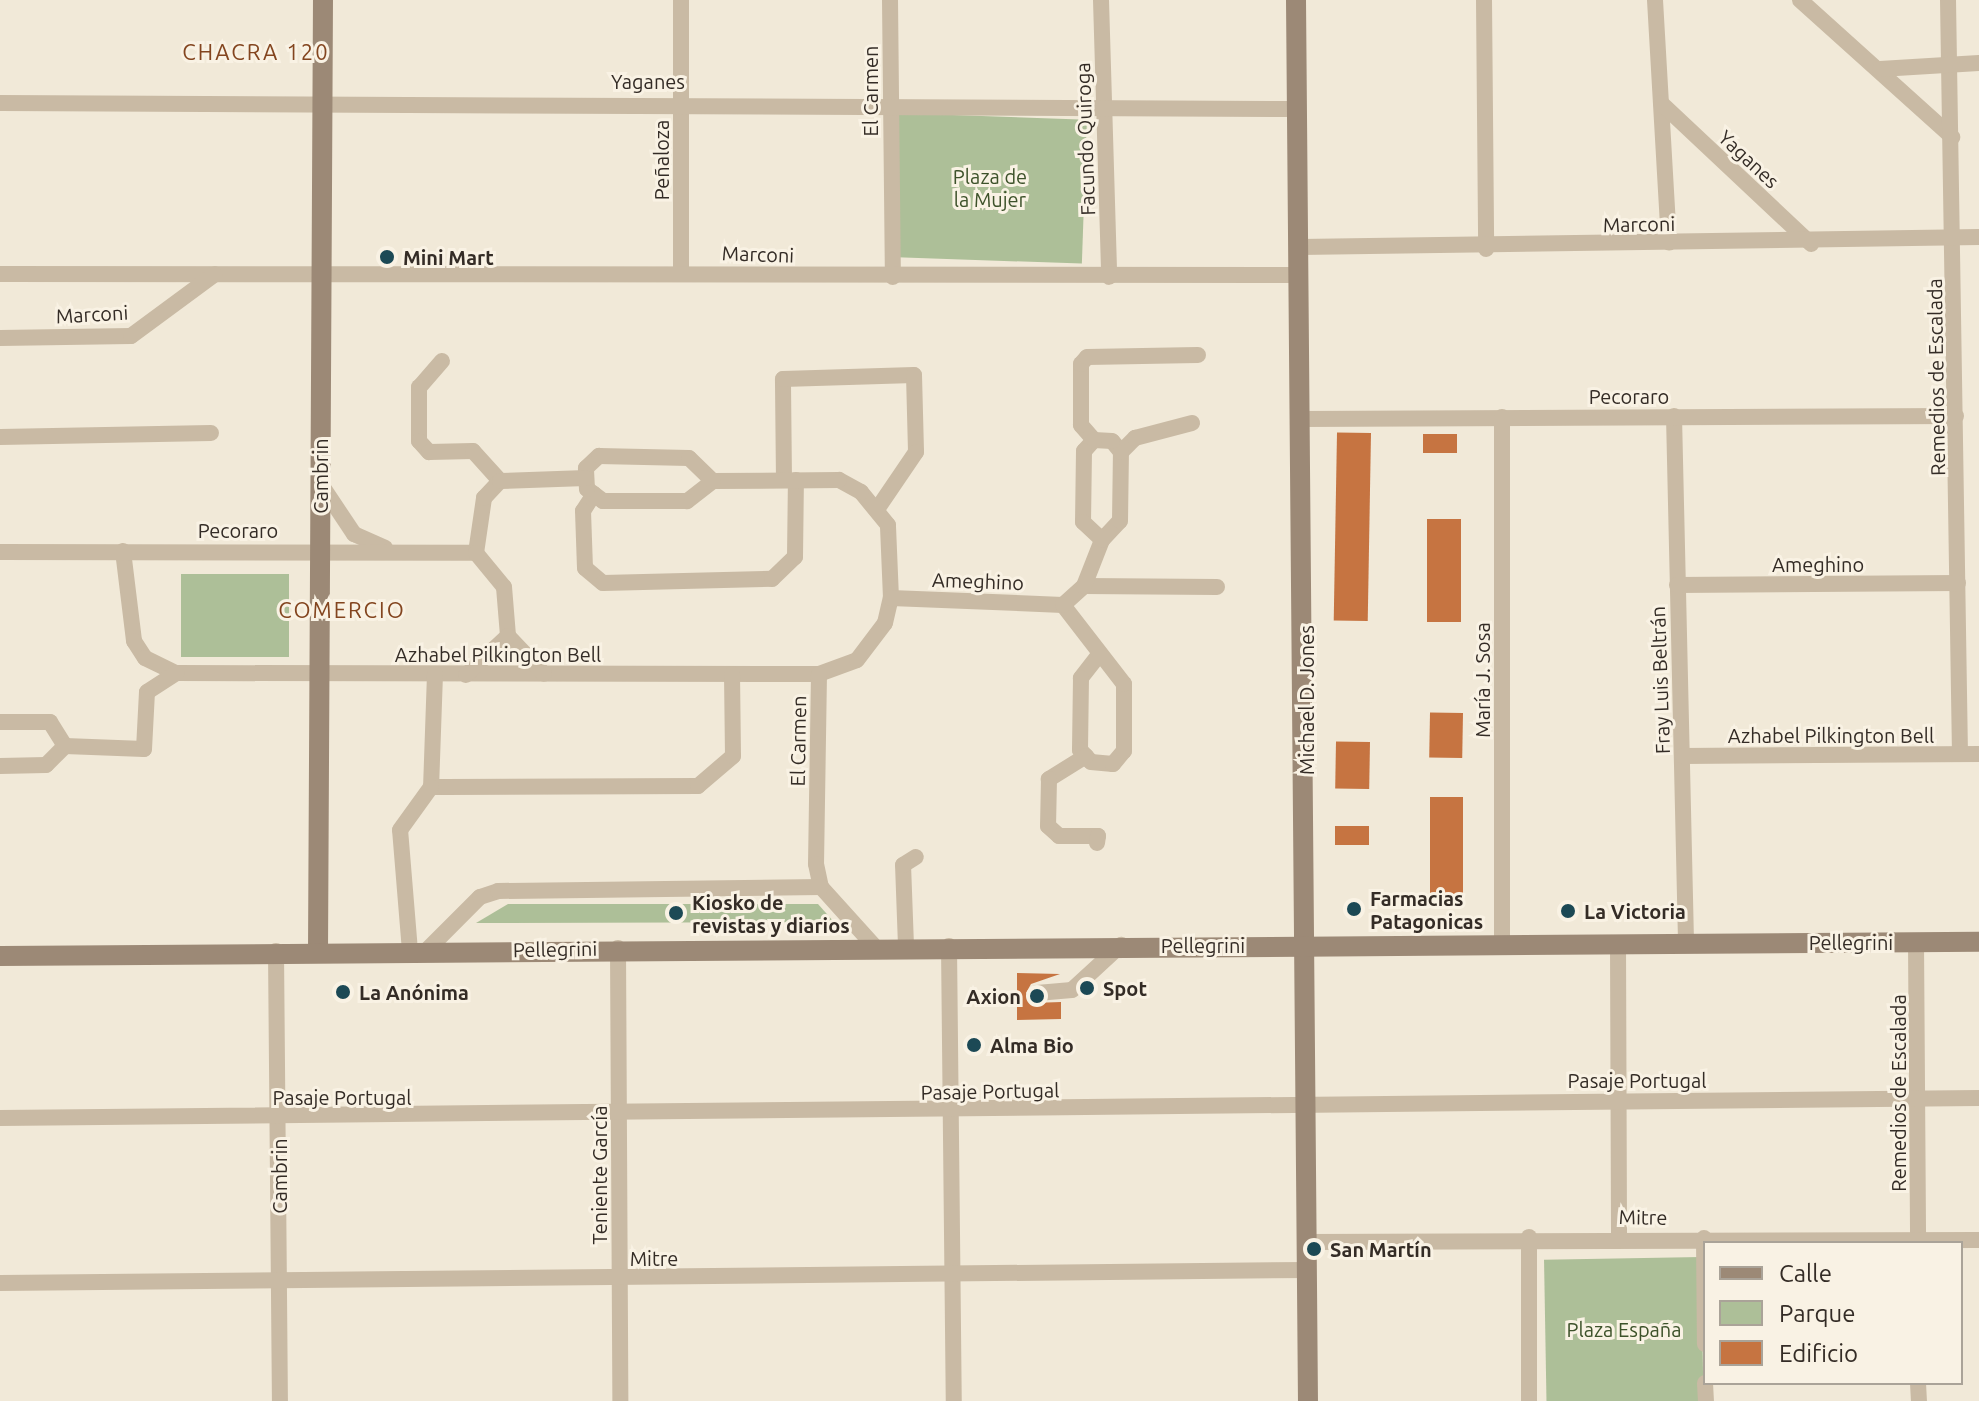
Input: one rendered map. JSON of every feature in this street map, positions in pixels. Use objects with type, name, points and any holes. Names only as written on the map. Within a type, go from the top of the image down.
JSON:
[{"type":"street","name":"Cambrin","points":[[318,952],[317,676],[323,273],[323,0]]},
{"type":"street","name":"Peñaloza","points":[[681,0],[681,271]]},
{"type":"street","name":"El Carmen","points":[[890,0],[893,277]]},
{"type":"street","name":"Facundo Quiroga","points":[[1101,0],[1109,277]]},
{"type":"street","name":"Michael D. Jones","points":[[1296,0],[1307,943],[1308,1401]]},
{"type":"street","points":[[1484,0],[1486,249]]},
{"type":"street","points":[[1655,0],[1669,243]]},
{"type":"street","points":[[1800,0],[1952,137]]},
{"type":"street","name":"Remedios de Escalada","points":[[1948,0],[1960,754]]},
{"type":"street","points":[[1880,69],[1979,63]]},
{"type":"street","name":"Yaganes","points":[[0,103],[681,101],[1295,109]]},
{"type":"street","name":"Yaganes","points":[[1661,103],[1811,244]]},
{"type":"street","name":"Marconi","points":[[1300,247],[1486,249],[1669,243],[1811,244],[1979,237]]},
{"type":"street","name":"Marconi","points":[[0,274],[681,271],[893,277],[1300,275]]},
{"type":"street","name":"Marconi","points":[[0,338],[131,336],[215,274]]},
{"type":"street","points":[[1097,843],[1098,836],[1059,836],[1048,826],[1049,779],[1086,756],[1113,764],[1124,751],[1124,684],[1098,656],[1084,624],[1063,605],[1084,586],[1102,540],[1120,521],[1121,452],[1112,441],[1094,440],[1081,425],[1081,364],[1087,357],[1198,355]]},
{"type":"street","points":[[442,361],[419,387],[419,441],[429,452],[473,451],[500,481]]},
{"type":"street","points":[[586,478],[594,494],[603,501],[687,501],[713,481],[790,480],[839,480],[878,508],[916,452],[914,375],[783,379],[790,480],[795,557],[772,579],[603,583],[585,568],[583,511],[594,494]]},
{"type":"street","name":"Fray Luis Beltrán","points":[[1674,416],[1686,942]]},
{"type":"street","name":"Pecoraro","points":[[1302,419],[1956,416]]},
{"type":"street","name":"María J. Sosa","points":[[1502,417],[1502,944]]},
{"type":"street","points":[[1121,452],[1135,438],[1192,423]]},
{"type":"street","points":[[0,437],[211,433]]},
{"type":"street","points":[[1094,440],[1084,451],[1083,522],[1102,540]]},
{"type":"street","points":[[586,478],[599,456],[661,456],[689,458],[713,481]]},
{"type":"street","points":[[544,674],[508,636],[504,587],[476,553],[484,498],[500,481],[586,478]]},
{"type":"street","points":[[320,482],[334,513],[354,534],[390,551]]},
{"type":"street","name":"El Carmen","points":[[821,887],[819,674],[857,660],[885,623],[891,598],[888,525],[878,508]]},
{"type":"street","name":"Pecoraro","points":[[0,552],[320,550],[476,553]]},
{"type":"street","name":"Azhabel Pilkington Bell","points":[[123,551],[134,641],[145,658],[176,673],[317,676],[819,674]]},
{"type":"street","name":"Ameghino","points":[[1677,585],[1958,583]]},
{"type":"street","points":[[1084,586],[1217,587]]},
{"type":"street","name":"Ameghino","points":[[891,598],[1063,605]]},
{"type":"street","points":[[466,675],[508,636]]},
{"type":"street","points":[[1086,756],[1081,678],[1098,656]]},
{"type":"street","points":[[0,766],[46,765],[65,746],[144,749],[147,692],[176,673]]},
{"type":"street","points":[[419,951],[400,830],[431,787],[435,674]]},
{"type":"street","points":[[431,787],[698,786],[733,756],[732,674]]},
{"type":"street","points":[[0,722],[50,722],[65,746]]},
{"type":"street","name":"Azhabel Pilkington Bell","points":[[1683,756],[1979,754]]},
{"type":"street","points":[[906,946],[903,865],[916,857]]},
{"type":"street","points":[[419,951],[480,897],[498,891],[821,887],[875,947]]},
{"type":"street","name":"Remedios de Escalada","points":[[1916,942],[1918,1241]]},
{"type":"street","name":"Pellegrini","points":[[0,956],[1307,943],[1979,942]]},
{"type":"street","points":[[1618,943],[1619,1237]]},
{"type":"street","points":[[1037,993],[1072,990],[1121,945]]},
{"type":"street","points":[[949,946],[954,1401]]},
{"type":"street","name":"Teniente García","points":[[618,948],[620,1401]]},
{"type":"street","name":"Cambrin","points":[[276,951],[280,1401]]},
{"type":"street","name":"Pasaje Portugal","points":[[0,1118],[1305,1110],[1343,1100],[1979,1098]]},
{"type":"street","points":[[1529,1237],[1529,1401]]},
{"type":"street","name":"Mitre","points":[[1307,1242],[1529,1237],[1979,1240]]},
{"type":"street","name":"Mitre","points":[[0,1283],[953,1278],[1308,1270]]},
{"type":"green space","name":"Plaza de la Mujer","points":[[895,113],[1087,120],[1082,264],[890,257]]},
{"type":"green space","points":[[181,574],[289,574],[289,657],[181,657]]},
{"type":"green space","points":[[508,904],[818,904],[834,922],[476,923]]},
{"type":"green space","name":"Plaza España","points":[[1701,1257],[1704,1401],[1546,1401],[1544,1260]]},
{"type":"building","points":[[1337,432],[1371,433],[1368,621],[1334,620]]},
{"type":"building","points":[[1423,434],[1457,434],[1457,453],[1423,453]]},
{"type":"building","points":[[1427,519],[1461,519],[1461,622],[1427,622]]},
{"type":"building","points":[[1430,712],[1463,713],[1462,758],[1429,757]]},
{"type":"building","points":[[1336,741],[1370,742],[1369,789],[1335,788]]},
{"type":"building","points":[[1430,797],[1463,797],[1463,898],[1430,898]]},
{"type":"building","points":[[1335,826],[1369,826],[1369,845],[1335,845]]},
{"type":"building","points":[[1017,973],[1060,974],[1031,984],[1026,993],[1033,1003],[1061,1002],[1061,1019],[1017,1020]]},
{"type":"place","name":"Mini Mart","points":[[387,257]]},
{"type":"place","name":"Farmacias Patagonicas","points":[[1354,909]]},
{"type":"place","name":"La Victoria","points":[[1568,911]]},
{"type":"place","name":"Kiosko de revistas y diarios","points":[[676,913]]},
{"type":"place","name":"Spot","points":[[1087,988]]},
{"type":"place","name":"La Anónima","points":[[343,992]]},
{"type":"place","name":"Axion","points":[[1037,996]]},
{"type":"place","name":"Alma Bio","points":[[974,1045]]},
{"type":"place","name":"San Martín","points":[[1314,1249]]},
{"type":"district","name":"CHACRA 120","points":[[256,52]]},
{"type":"district","name":"COMERCIO","points":[[342,610]]}]
